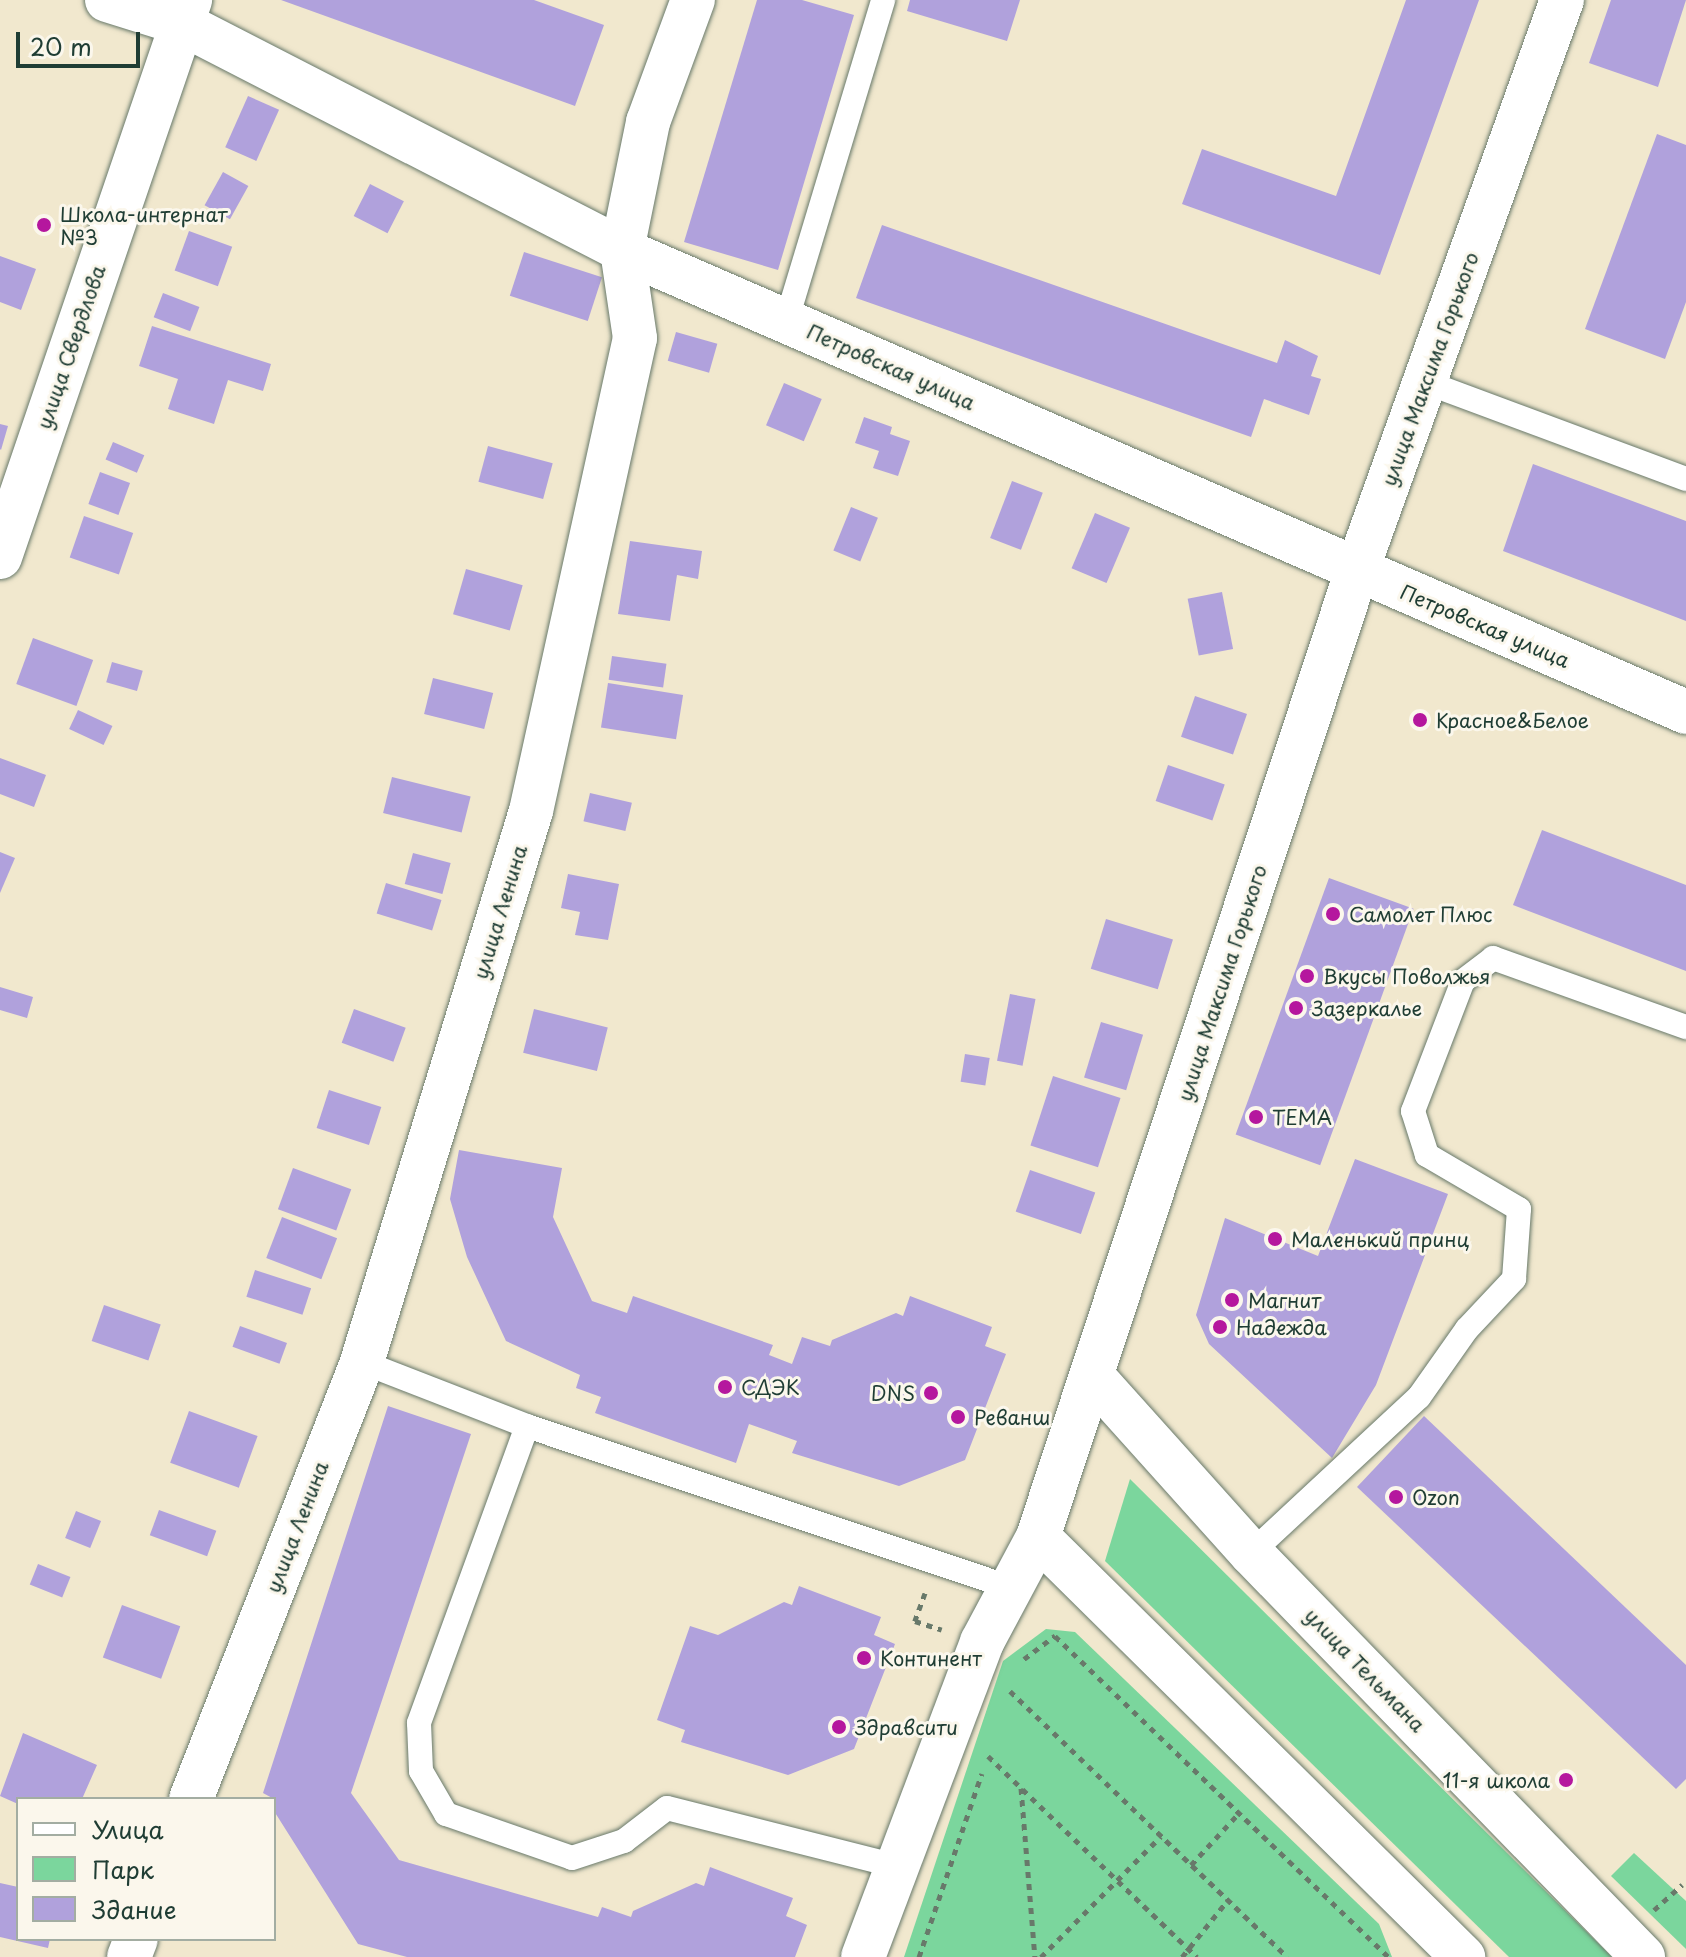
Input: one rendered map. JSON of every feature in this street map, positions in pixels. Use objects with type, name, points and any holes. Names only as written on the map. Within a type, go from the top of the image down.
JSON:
[{"type":"main road","name":"Петровская улица","points":[[107,0],[185,12],[622,250],[1686,712]]},
{"type":"main road","name":"улица Максима Горького","points":[[863,1957],[982,1642],[1038,1537],[1357,570],[1562,0]]},
{"type":"main road","name":"улица Ленина","points":[[192,1797],[362,1362],[531,811],[635,338],[622,250],[648,122],[691,1]]},
{"type":"main road","name":"улица Свердлова","points":[[0,557],[185,12]]},
{"type":"main road","name":"улица Тельмана","points":[[1093,1377],[1251,1553],[1643,1957]]},
{"type":"main road","points":[[1038,1537],[1449,1952]]},
{"type":"lane","points":[[786,322],[883,0]]},
{"type":"lane","points":[[1425,382],[1686,479]]},
{"type":"lane","points":[[1251,1553],[1419,1397],[1467,1329],[1514,1279],[1519,1209],[1427,1155],[1413,1111],[1463,981],[1493,958],[1686,1027]]},
{"type":"lane","points":[[362,1362],[527,1426],[1009,1587]]},
{"type":"lane","points":[[527,1426],[419,1723],[421,1771],[446,1814],[572,1858],[624,1841],[667,1808],[896,1866]]},
{"type":"path","points":[[1020,1662],[1055,1636],[1386,1955]]},
{"type":"path","points":[[1010,1691],[1287,1957]]},
{"type":"path","points":[[988,1756],[1197,1957]]},
{"type":"path","points":[[1021,1788],[1035,1957]]},
{"type":"path","points":[[1191,1865],[1239,1813]]},
{"type":"path","points":[[1041,1957],[1161,1836]]},
{"type":"path","points":[[1182,1957],[1228,1900]]},
{"type":"green space","points":[[1130,1479],[1612,1957],[1509,1957],[1105,1561]]},
{"type":"green space","points":[[1046,1629],[1075,1632],[1379,1924],[1392,1957],[904,1957],[1003,1661]]},
{"type":"green space","points":[[1634,1853],[1686,1901],[1686,1949],[1611,1876]]},
{"type":"building","points":[[281,0],[534,0],[604,25],[575,106]]},
{"type":"building","points":[[757,0],[802,0],[854,15],[778,270],[684,242]]},
{"type":"building","points":[[910,0],[1020,0],[1007,41],[907,11]]},
{"type":"building","points":[[1406,0],[1479,0],[1380,275],[1182,204],[1202,149],[1336,196]]},
{"type":"building","points":[[1611,0],[1686,0],[1658,87],[1589,63]]},
{"type":"building","points":[[248,96],[279,110],[256,161],[225,147]]},
{"type":"building","points":[[1657,134],[1686,145],[1686,302],[1665,359],[1585,329]]},
{"type":"building","points":[[223,172],[248,186],[230,219],[205,205]]},
{"type":"building","points":[[370,184],[404,201],[388,233],[354,216]]},
{"type":"building","points":[[882,225],[1277,363],[1285,340],[1318,356],[1311,376],[1321,379],[1309,415],[1264,399],[1251,437],[856,298]]},
{"type":"building","points":[[189,231],[232,247],[218,286],[175,270]]},
{"type":"building","points":[[524,252],[602,277],[588,321],[510,296]]},
{"type":"building","points":[[0,256],[36,269],[21,310],[0,302]]},
{"type":"building","points":[[163,293],[199,307],[190,331],[154,317]]},
{"type":"building","points":[[152,326],[271,364],[263,391],[228,380],[214,424],[168,409],[178,379],[139,366]]},
{"type":"building","points":[[676,332],[717,344],[709,373],[668,361]]},
{"type":"building","points":[[784,383],[822,399],[804,441],[766,425]]},
{"type":"building","points":[[864,417],[892,427],[890,434],[910,441],[898,476],[873,468],[879,451],[855,443]]},
{"type":"building","points":[[0,424],[8,426],[1,450],[0,449]]},
{"type":"building","points":[[113,442],[144,455],[137,473],[106,459]]},
{"type":"building","points":[[488,446],[553,463],[543,499],[478,482]]},
{"type":"building","points":[[1533,464],[1686,521],[1686,621],[1503,551]]},
{"type":"building","points":[[100,472],[130,483],[118,515],[88,504]]},
{"type":"building","points":[[1012,481],[1043,493],[1021,550],[990,538]]},
{"type":"building","points":[[851,507],[878,518],[860,561],[833,551]]},
{"type":"building","points":[[1095,513],[1130,528],[1107,583],[1072,568]]},
{"type":"building","points":[[84,516],[133,533],[119,575],[70,558]]},
{"type":"building","points":[[630,541],[702,551],[698,579],[677,575],[670,621],[618,614]]},
{"type":"building","points":[[466,569],[523,585],[510,630],[453,614]]},
{"type":"building","points":[[1222,592],[1233,649],[1199,656],[1188,599]]},
{"type":"building","points":[[33,638],[93,660],[76,706],[16,684]]},
{"type":"building","points":[[612,656],[666,664],[663,687],[609,680]]},
{"type":"building","points":[[112,662],[143,671],[137,691],[106,682]]},
{"type":"building","points":[[433,678],[493,693],[484,729],[424,714]]},
{"type":"building","points":[[608,683],[683,695],[676,739],[601,727]]},
{"type":"building","points":[[1195,696],[1247,714],[1233,755],[1181,737]]},
{"type":"building","points":[[78,710],[112,726],[104,745],[69,729]]},
{"type":"building","points":[[0,758],[46,775],[34,807],[0,794]]},
{"type":"building","points":[[1168,765],[1225,785],[1212,820],[1156,801]]},
{"type":"building","points":[[392,777],[471,797],[462,832],[383,813]]},
{"type":"building","points":[[590,793],[632,803],[625,831],[583,821]]},
{"type":"building","points":[[1542,830],[1686,885],[1686,971],[1513,905]]},
{"type":"building","points":[[0,852],[15,858],[0,893]]},
{"type":"building","points":[[413,853],[451,863],[442,894],[405,884]]},
{"type":"building","points":[[568,874],[619,884],[608,940],[575,935],[580,912],[561,908]]},
{"type":"building","points":[[1329,878],[1414,909],[1320,1165],[1236,1135]]},
{"type":"building","points":[[386,883],[441,900],[432,931],[377,914]]},
{"type":"building","points":[[1106,919],[1173,939],[1158,989],[1091,969]]},
{"type":"building","points":[[0,987],[33,997],[27,1018],[0,1010]]},
{"type":"building","points":[[1010,994],[1036,999],[1023,1066],[997,1061]]},
{"type":"building","points":[[354,1009],[406,1028],[393,1062],[342,1043]]},
{"type":"building","points":[[534,1009],[608,1027],[597,1071],[523,1053]]},
{"type":"building","points":[[1101,1022],[1143,1035],[1126,1090],[1084,1077]]},
{"type":"building","points":[[965,1054],[990,1058],[985,1086],[961,1082]]},
{"type":"building","points":[[1053,1076],[1121,1098],[1098,1167],[1030,1145]]},
{"type":"building","points":[[329,1090],[381,1107],[369,1145],[317,1128]]},
{"type":"building","points":[[459,1150],[562,1168],[553,1217],[592,1301],[627,1313],[633,1296],[773,1345],[769,1355],[792,1364],[802,1337],[830,1346],[832,1340],[896,1313],[903,1316],[910,1296],[992,1327],[985,1346],[1006,1354],[965,1460],[899,1486],[792,1453],[797,1441],[749,1424],[736,1463],[595,1413],[601,1397],[576,1388],[580,1375],[506,1341],[467,1257],[450,1199]]},
{"type":"building","points":[[1355,1159],[1448,1194],[1376,1385],[1332,1458],[1209,1344],[1196,1315],[1225,1218],[1318,1256]]},
{"type":"building","points":[[293,1168],[351,1189],[336,1231],[278,1209]]},
{"type":"building","points":[[1030,1170],[1095,1192],[1081,1234],[1016,1212]]},
{"type":"building","points":[[282,1217],[337,1238],[321,1279],[266,1258]]},
{"type":"building","points":[[255,1270],[311,1288],[302,1315],[246,1297]]},
{"type":"building","points":[[104,1305],[161,1325],[148,1360],[92,1341]]},
{"type":"building","points":[[240,1326],[287,1343],[279,1364],[232,1347]]},
{"type":"building","points":[[388,1406],[471,1434],[351,1793],[399,1860],[598,1917],[602,1907],[631,1917],[633,1911],[696,1883],[704,1886],[710,1867],[793,1898],[786,1916],[807,1925],[795,1957],[407,1957],[358,1944],[276,1814],[276,1797],[263,1793]]},
{"type":"building","points":[[189,1411],[258,1436],[239,1488],[170,1463]]},
{"type":"building","points":[[1424,1416],[1686,1665],[1686,1779],[1676,1789],[1357,1487]]},
{"type":"building","points":[[159,1510],[216,1531],[207,1556],[150,1535]]},
{"type":"building","points":[[76,1511],[101,1521],[90,1548],[65,1538]]},
{"type":"building","points":[[38,1564],[70,1577],[62,1598],[30,1584]]},
{"type":"building","points":[[799,1586],[881,1617],[874,1635],[895,1644],[854,1749],[788,1775],[681,1742],[685,1730],[657,1720],[690,1626],[718,1635],[784,1602],[792,1605]]},
{"type":"building","points":[[122,1605],[180,1626],[161,1679],[103,1658]]},
{"type":"building","points":[[23,1733],[97,1765],[83,1797],[16,1797],[16,1803],[0,1796]]},
{"type":"building","points":[[0,1883],[16,1887],[16,1941],[0,1937]]},
{"type":"building","points":[[17,1941],[50,1941],[48,1948]]},
{"type":"place","name":"Школа-интернат №3","points":[[44,225]]},
{"type":"place","name":"Красное&Белое","points":[[1420,720]]},
{"type":"place","name":"Самолет Плюс","points":[[1333,914]]},
{"type":"place","name":"Вкусы Поволжья","points":[[1307,976]]},
{"type":"place","name":"Зазеркалье","points":[[1296,1008]]},
{"type":"place","name":"ТЕМА","points":[[1256,1117]]},
{"type":"place","name":"Маленький принц","points":[[1275,1239]]},
{"type":"place","name":"Магнит","points":[[1232,1300]]},
{"type":"place","name":"Надежда","points":[[1220,1327]]},
{"type":"place","name":"СДЭК","points":[[725,1387]]},
{"type":"place","name":"DNS","points":[[931,1393]]},
{"type":"place","name":"Реванш","points":[[958,1417]]},
{"type":"place","name":"Ozon","points":[[1396,1497]]},
{"type":"place","name":"Континент","points":[[864,1658]]},
{"type":"place","name":"Здравсити","points":[[839,1727]]},
{"type":"place","name":"11-я школа","points":[[1566,1780]]}]
